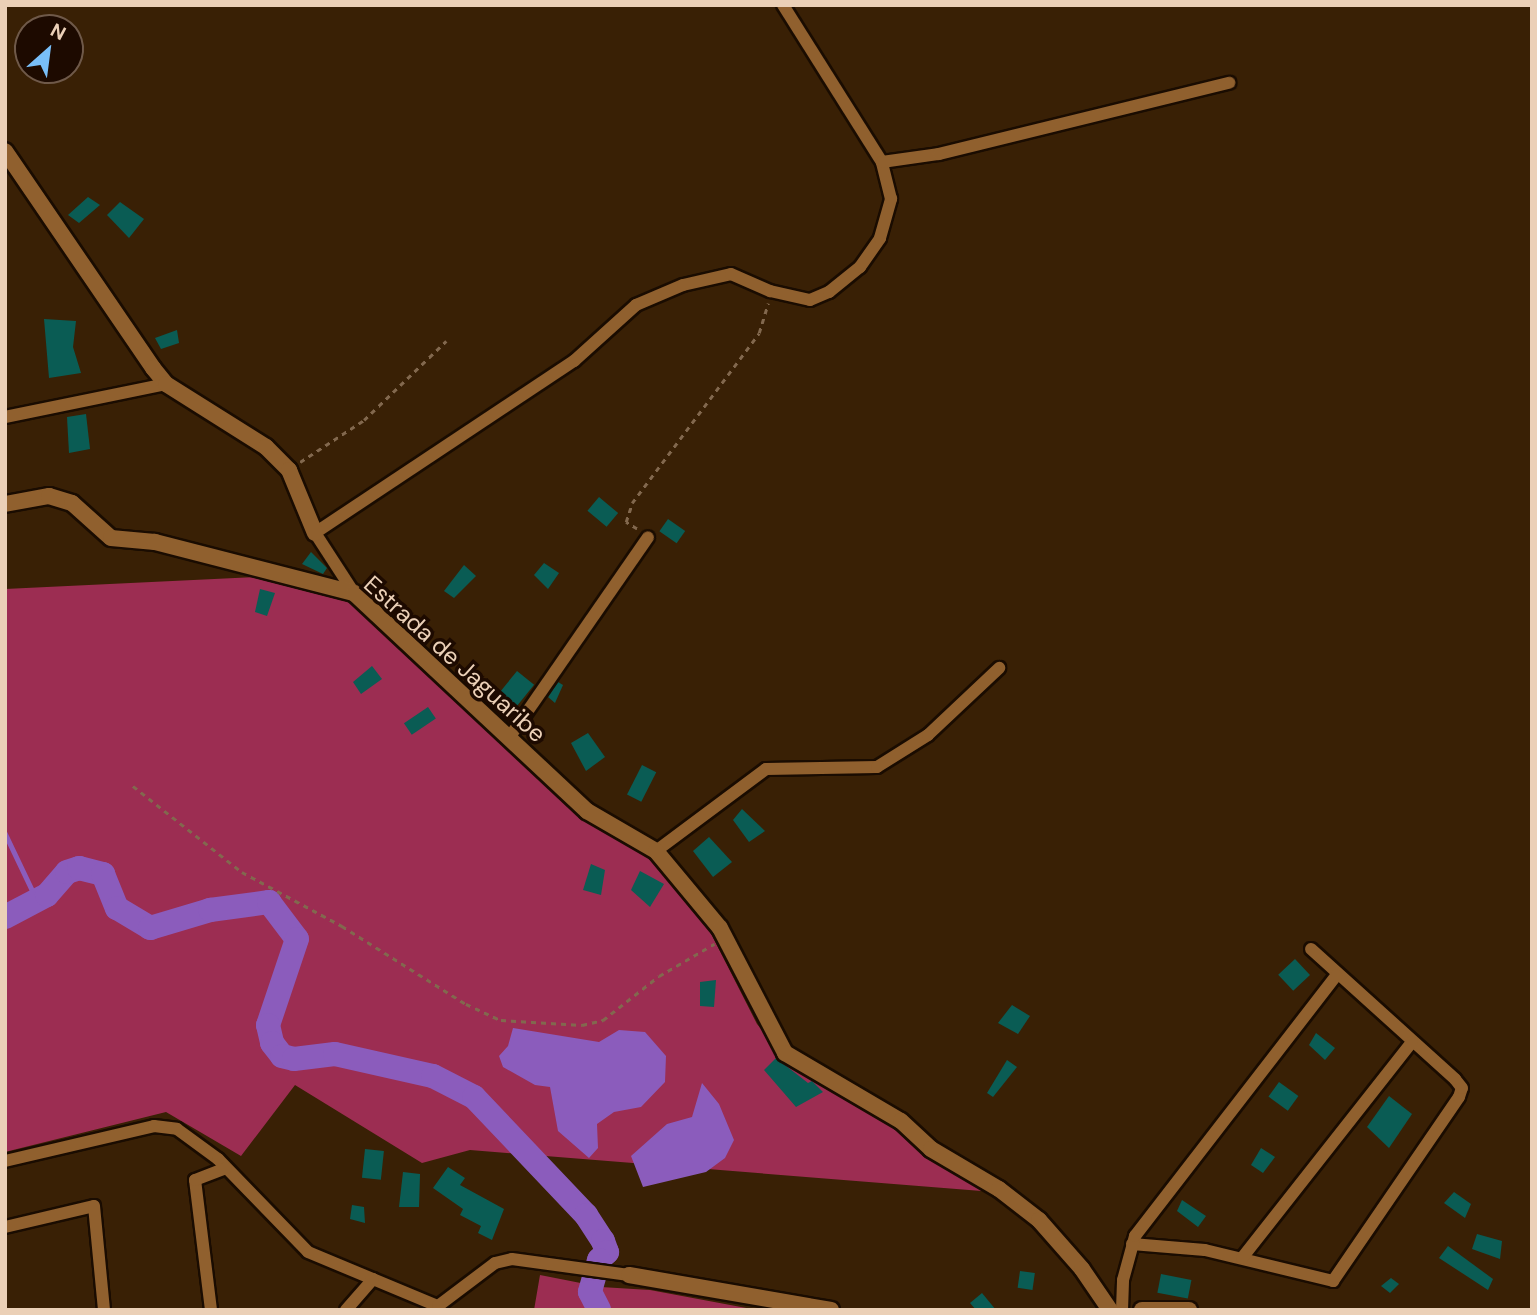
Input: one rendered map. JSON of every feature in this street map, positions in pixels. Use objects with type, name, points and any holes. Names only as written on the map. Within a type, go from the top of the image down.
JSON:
[{"type":"street","points":[[315,533],[575,361],[636,305],[656,294],[732,274],[770,290],[810,300],[830,292],[860,267],[887,220],[891,199],[882,162],[783,5]]},
{"type":"street","points":[[882,162],[939,154],[1229,83]]},
{"type":"street","points":[[5,151],[131,340],[166,384],[266,447],[289,470],[315,533],[354,593]]},
{"type":"street","points":[[5,417],[166,384]]},
{"type":"street","name":"Estrada de Jaguaribe","points":[[5,505],[49,496],[72,503],[111,538],[155,542],[354,593],[587,811],[656,851],[726,938],[766,1023],[785,1053],[901,1121],[931,1149],[999,1189],[1039,1220],[1082,1269],[1110,1310]]},
{"type":"street","points":[[509,738],[648,537]]},
{"type":"street","points":[[656,851],[766,769],[877,767],[928,735],[999,667]]},
{"type":"street","points":[[1132,1244],[1186,1247],[1242,1258],[1323,1282],[1338,1278],[1461,1093],[1455,1079],[1336,976],[1311,949]]},
{"type":"street","points":[[1122,1310],[1123,1280],[1132,1244],[1336,976]]},
{"type":"street","points":[[1242,1258],[1412,1042]]},
{"type":"street","points":[[5,1161],[153,1126],[177,1129],[198,1140],[308,1252],[438,1308],[495,1263],[512,1259],[629,1275],[831,1310]]},
{"type":"street","points":[[211,1310],[195,1180],[226,1168]]},
{"type":"street","points":[[5,1227],[94,1206],[104,1310]]},
{"type":"street","points":[[346,1310],[373,1279]]},
{"type":"street","points":[[1142,1310],[1189,1310]]},
{"type":"path","points":[[648,537],[626,522],[628,511],[759,333],[770,290]]},
{"type":"path","points":[[289,470],[364,420],[446,341]]},
{"type":"path","points":[[133,786],[242,872],[342,926],[466,1004],[501,1020],[582,1025],[603,1020],[687,957],[726,938]]},
{"type":"shaded area","points":[[258,577],[343,596],[554,791],[649,853],[696,904],[757,1024],[783,1056],[994,1192],[470,1150],[422,1163],[295,1085],[241,1156],[166,1112],[5,1152],[5,589]]},
{"type":"shaded area","points":[[513,1028],[599,1042],[619,1030],[645,1032],[666,1056],[665,1082],[641,1107],[614,1112],[597,1124],[598,1148],[589,1158],[558,1131],[550,1087],[535,1085],[503,1067],[499,1056],[508,1046]]},
{"type":"shaded area","points":[[702,1083],[719,1104],[734,1140],[725,1158],[706,1172],[643,1187],[631,1156],[667,1124],[692,1117]]},
{"type":"shaded area","points":[[540,1275],[601,1287],[650,1290],[757,1310],[534,1310]]},
{"type":"building","points":[[88,197],[100,205],[79,223],[68,215]]},
{"type":"building","points":[[120,202],[144,219],[129,238],[107,215]]},
{"type":"building","points":[[44,319],[76,321],[73,347],[81,373],[49,378]]},
{"type":"building","points":[[177,330],[179,343],[161,349],[155,338]]},
{"type":"building","points":[[86,414],[90,449],[69,453],[67,417]]},
{"type":"building","points":[[599,497],[618,513],[607,527],[587,511]]},
{"type":"building","points":[[668,519],[685,531],[677,543],[659,531]]},
{"type":"building","points":[[311,552],[327,568],[323,574],[302,564]]},
{"type":"building","points":[[544,563],[559,573],[548,589],[534,575]]},
{"type":"building","points":[[464,565],[476,576],[454,598],[444,591]]},
{"type":"building","points":[[260,589],[275,593],[267,616],[255,612]]},
{"type":"building","points":[[372,666],[382,679],[361,694],[353,682]]},
{"type":"building","points":[[517,671],[534,685],[509,716],[492,702]]},
{"type":"building","points":[[558,682],[563,685],[555,703],[548,697]]},
{"type":"building","points":[[428,707],[436,719],[412,735],[404,723]]},
{"type":"building","points":[[588,733],[605,757],[586,771],[571,743]]},
{"type":"building","points":[[642,765],[656,772],[641,802],[627,794]]},
{"type":"building","points":[[742,809],[765,831],[749,842],[733,820]]},
{"type":"building","points":[[709,837],[732,862],[713,877],[693,851]]},
{"type":"building","points":[[591,864],[605,870],[601,895],[583,890]]},
{"type":"building","points":[[640,871],[664,884],[650,907],[631,890]]},
{"type":"building","points":[[1295,959],[1310,975],[1293,991],[1278,975]]},
{"type":"building","points":[[716,980],[714,1007],[700,1006],[700,982]]},
{"type":"building","points":[[1012,1005],[1030,1016],[1018,1034],[998,1023]]},
{"type":"building","points":[[1316,1033],[1335,1048],[1325,1060],[1309,1045]]},
{"type":"building","points":[[776,1058],[808,1083],[812,1081],[823,1092],[796,1107],[764,1070]]},
{"type":"building","points":[[1007,1060],[1017,1067],[993,1097],[987,1093]]},
{"type":"building","points":[[1279,1082],[1298,1096],[1288,1111],[1268,1097]]},
{"type":"building","points":[[1389,1096],[1412,1114],[1389,1148],[1367,1127]]},
{"type":"building","points":[[1261,1148],[1275,1157],[1263,1173],[1251,1165]]},
{"type":"building","points":[[365,1149],[384,1151],[381,1180],[362,1178]]},
{"type":"building","points":[[448,1167],[465,1178],[460,1185],[504,1209],[492,1240],[478,1233],[481,1226],[460,1215],[463,1209],[433,1188]]},
{"type":"building","points":[[403,1172],[420,1174],[419,1207],[399,1207]]},
{"type":"building","points":[[1454,1192],[1471,1204],[1465,1218],[1444,1203]]},
{"type":"building","points":[[1182,1200],[1206,1216],[1198,1227],[1177,1211]]},
{"type":"building","points":[[352,1205],[364,1207],[365,1223],[350,1219]]},
{"type":"building","points":[[1477,1234],[1502,1241],[1500,1259],[1472,1249]]},
{"type":"building","points":[[1448,1246],[1493,1279],[1488,1290],[1439,1258]]},
{"type":"building","points":[[1020,1271],[1035,1273],[1032,1290],[1018,1288]]},
{"type":"building","points":[[1161,1274],[1191,1280],[1188,1299],[1157,1293]]},
{"type":"building","points":[[1391,1278],[1399,1284],[1390,1293],[1381,1286]]},
{"type":"building","points":[[982,1293],[996,1310],[976,1310],[970,1303]]},
{"type":"waterway","points":[[5,833],[37,900]]},
{"type":"waterway","points":[[5,917],[47,895],[67,872],[79,868],[103,874],[117,908],[150,928],[210,910],[269,902],[297,939],[268,1025],[272,1043],[282,1056],[294,1059],[335,1054],[433,1076],[474,1097],[586,1215],[603,1241],[607,1252],[599,1260],[590,1292],[599,1310]]}]
